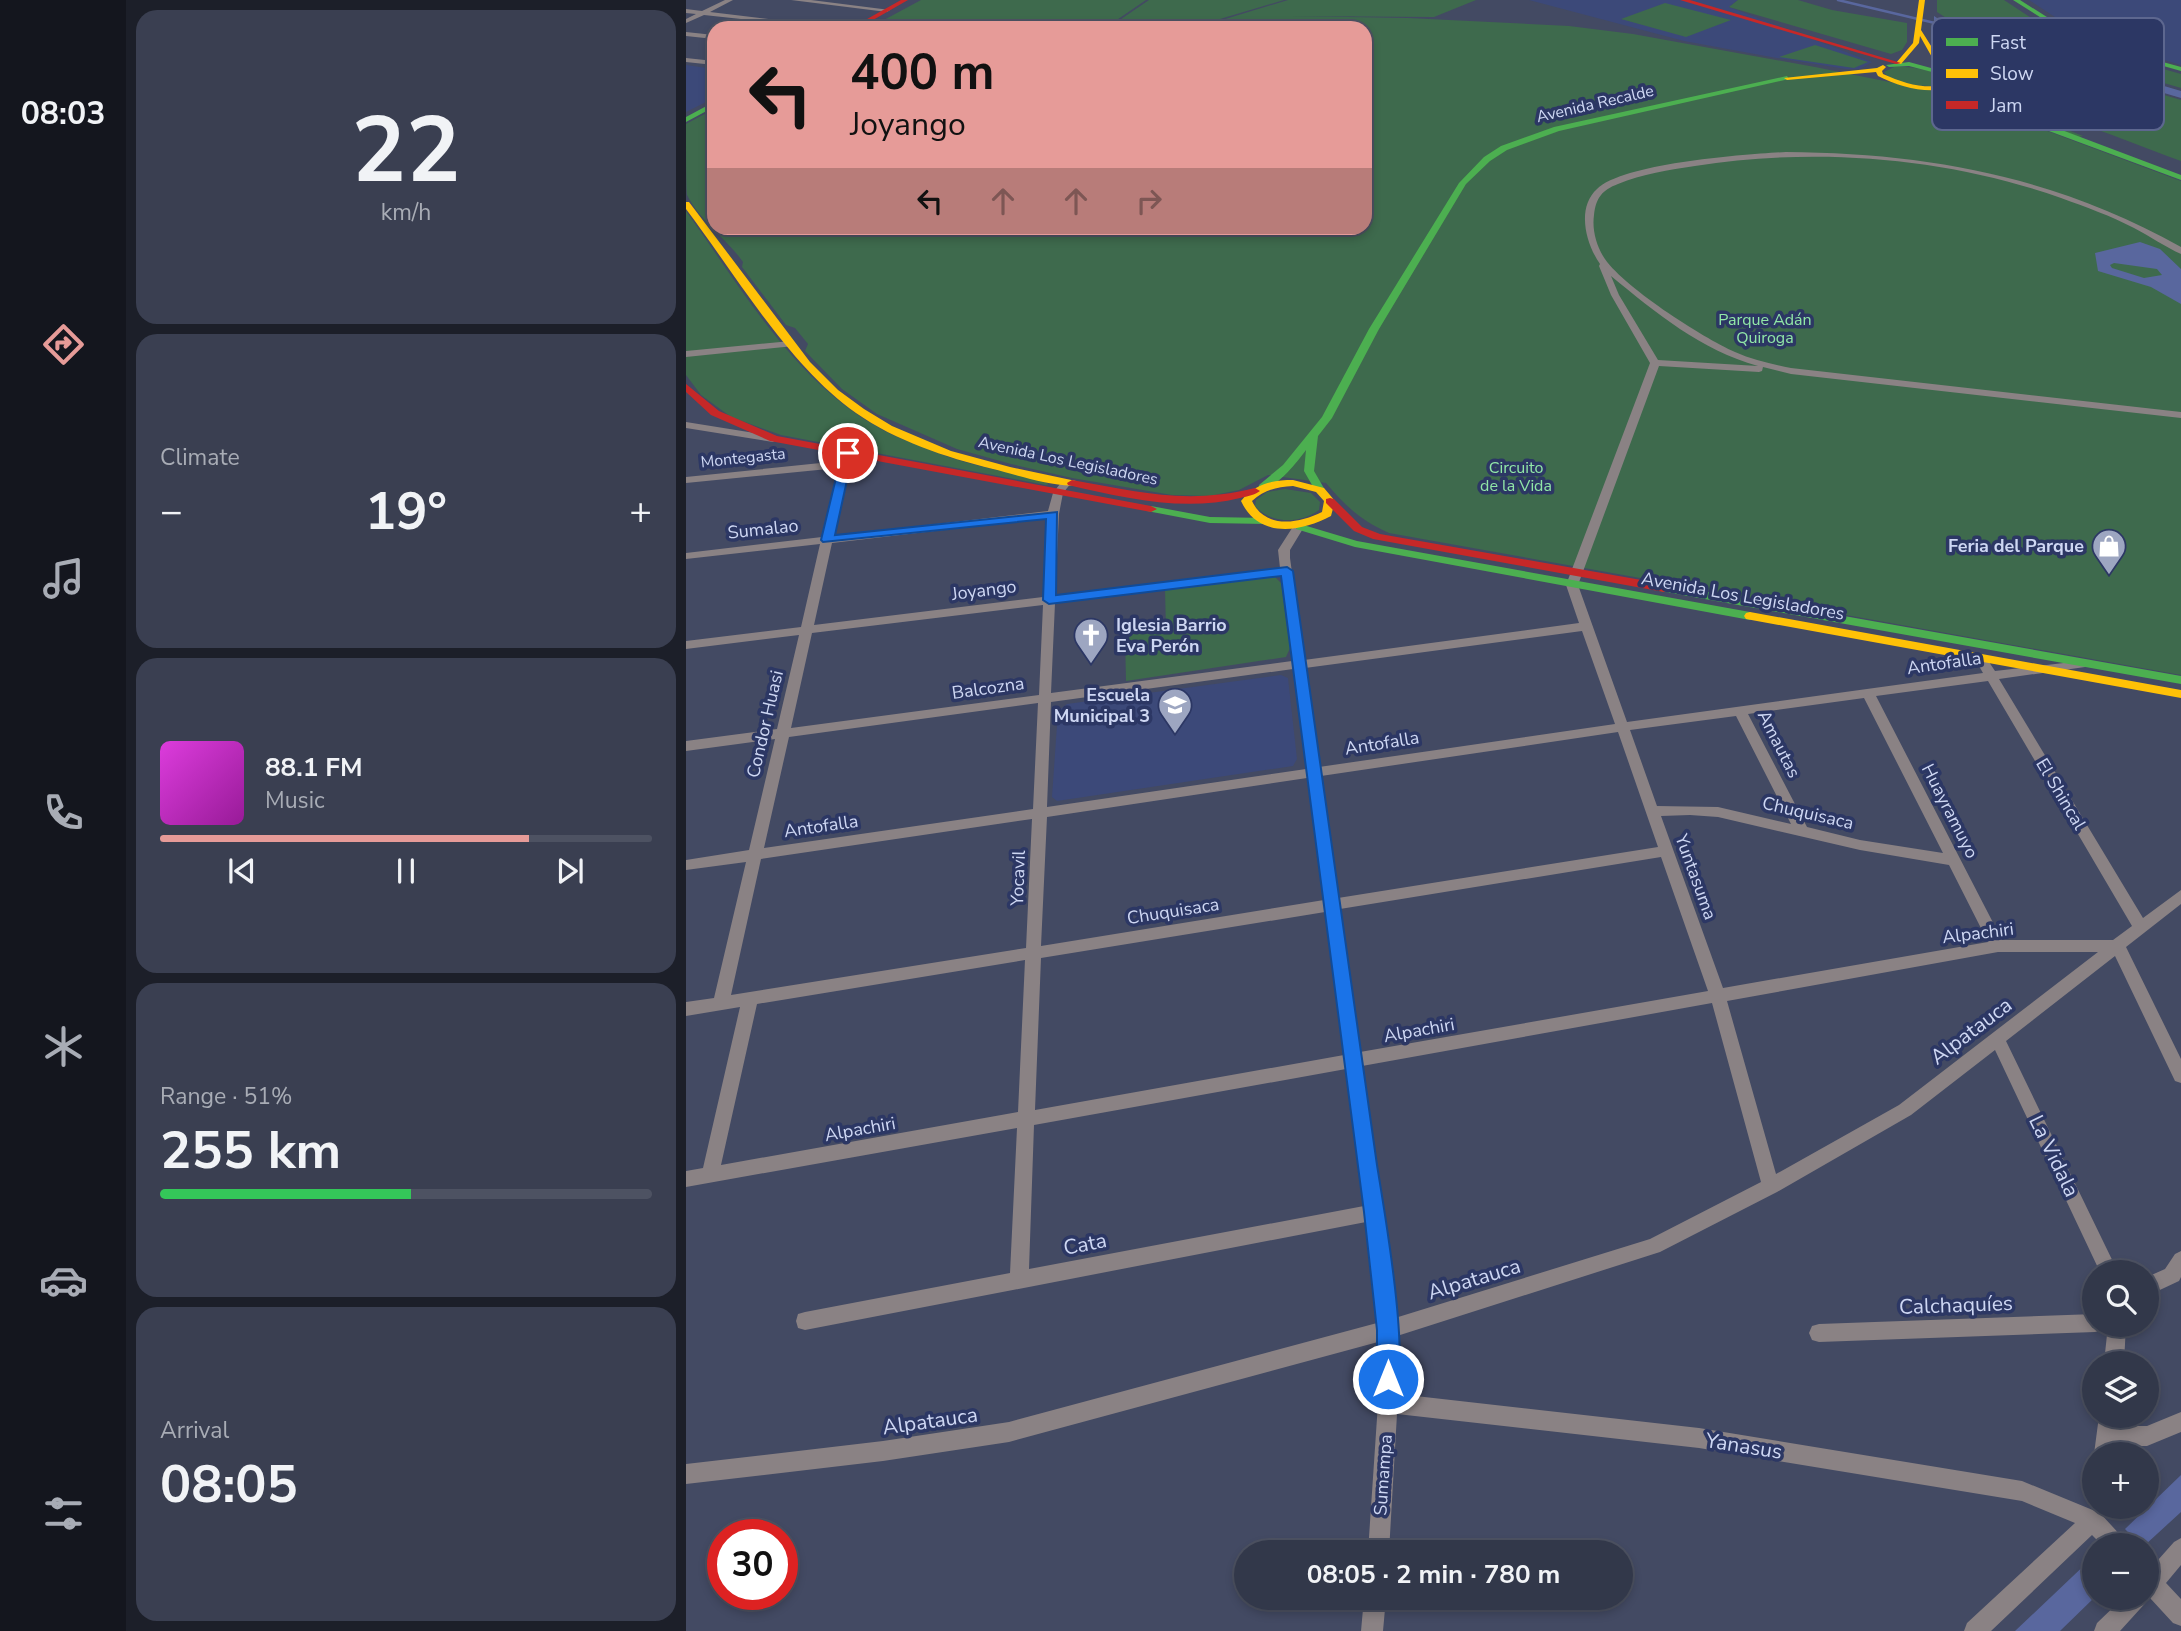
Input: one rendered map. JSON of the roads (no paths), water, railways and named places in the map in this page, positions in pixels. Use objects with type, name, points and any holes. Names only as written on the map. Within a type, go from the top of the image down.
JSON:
[{"type":"main road","points":[[867,21],[905,0]]},
{"type":"main road","points":[[1683,0],[1932,72]]},
{"type":"main road","points":[[1898,63],[1912,53],[1921,32],[1922,0]]},
{"type":"main road","points":[[2016,0],[2045,18]]},
{"type":"main road","points":[[1921,32],[1932,52]]},
{"type":"main road","points":[[1855,51],[1879,61],[1880,75],[1893,81]]},
{"type":"main road","name":"Avenida Recalde","points":[[1259,489],[1279,475],[1314,436],[1339,399],[1374,329],[1463,183],[1487,159],[1504,148],[1557,129],[1797,76],[1881,68],[1898,63]]},
{"type":"main road","points":[[2164,64],[2181,69]]},
{"type":"main road","name":"Avenida Recalde","points":[[1832,74],[1932,89]]},
{"type":"main road","points":[[687,118],[707,108]]},
{"type":"main road","name":"Avenida Recalde","points":[[2053,130],[2181,178]]},
{"type":"main road","points":[[2075,130],[2181,169]]},
{"type":"main road","name":"Avenida Los Legisladores","points":[[686,204],[707,232]]},
{"type":"main road","name":"Avenida Los Legisladores","points":[[709,235],[791,344],[847,402],[878,422],[946,451],[1062,487],[1209,520],[1268,522],[1299,527],[1355,544],[2181,680]]},
{"type":"main road","name":"Avenida Los Legisladores","points":[[686,387],[701,403],[724,419],[774,439],[846,458],[1184,503],[1208,502],[1259,489],[1293,484],[1325,496],[1358,528],[1377,537],[1574,579],[1981,659],[2181,694]]},
{"type":"main road","name":"Avenida Recalde","points":[[1314,436],[1309,456],[1309,471],[1325,496]]},
{"type":"main road","points":[[1259,489],[1246,501],[1248,509],[1256,517],[1268,522]]},
{"type":"main road","points":[[1299,527],[1327,514],[1325,496]]},
{"type":"street","points":[[686,21],[730,0]]},
{"type":"street","points":[[794,0],[887,10]]},
{"type":"street","points":[[686,10],[777,21]]},
{"type":"street","points":[[686,34],[707,36]]},
{"type":"street","points":[[686,60],[707,62]]},
{"type":"street","points":[[1655,363],[1615,295],[1592,239],[1589,222],[1595,194],[1636,177],[1705,161],[1791,156],[1885,158],[1982,175],[2027,186],[2111,214],[2181,251]]},
{"type":"street","points":[[1600,259],[1647,301],[1694,334],[1749,361],[1791,372]]},
{"type":"street","points":[[686,354],[791,344]]},
{"type":"street","points":[[1655,363],[1791,372],[2181,415]]},
{"type":"street","points":[[1574,579],[1655,363]]},
{"type":"street","points":[[686,425],[774,439]]},
{"type":"street","name":"Montegasta","points":[[686,480],[846,458]]},
{"type":"street","name":"Condor Huasi","points":[[721,1003],[846,458]]},
{"type":"street","name":"Yocavil","points":[[1019,1280],[1053,514],[1062,487]]},
{"type":"street","name":"Sumalao","points":[[686,555],[1053,514]]},
{"type":"street","name":"Sumampa","points":[[1299,527],[1284,550],[1374,1212],[1387,1330],[1388,1403],[1379,1540]]},
{"type":"street","name":"Joyango","points":[[686,645],[1287,571]]},
{"type":"street","name":"Yuntasuma","points":[[1574,579],[1587,626],[1718,996],[1771,1186]]},
{"type":"street","name":"Balcozna","points":[[686,746],[1587,626]]},
{"type":"street","name":"El Shincal","points":[[1981,659],[2141,928]]},
{"type":"street","name":"Antofalla","points":[[686,865],[1622,727],[2085,663]]},
{"type":"street","name":"Huayramuyo","points":[[1868,693],[1998,946]]},
{"type":"street","name":"Amautas","points":[[1740,711],[1802,833]]},
{"type":"street","name":"Chuquisaca","points":[[1652,811],[1718,812],[1802,833],[1954,860]]},
{"type":"street","name":"Chuquisaca","points":[[686,1009],[1667,852]]},
{"type":"street","name":"Alpatauca","points":[[686,1474],[883,1451],[1009,1432],[1387,1330],[1654,1246],[1771,1186],[1905,1110],[2181,897]]},
{"type":"street","name":"Alpachiri","points":[[686,1179],[1998,946],[2118,946]]},
{"type":"street","points":[[2118,946],[2181,1075]]},
{"type":"street","points":[[710,1175],[750,999]]},
{"type":"street","name":"La Vidala","points":[[1998,1040],[2103,1260]]},
{"type":"street","name":"Cata","points":[[805,1321],[1374,1212]]},
{"type":"street","points":[[2159,1280],[2178,1270]]},
{"type":"street","name":"Calchaquíes","points":[[1819,1333],[2082,1323]]},
{"type":"street","name":"Yanasus","points":[[1388,1403],[1699,1438],[2022,1491],[2082,1509]]},
{"type":"street","points":[[2107,1435],[2147,1436],[2181,1422]]},
{"type":"street","points":[[1975,1631],[2088,1519]]},
{"type":"street","points":[[2159,1573],[2181,1549]]},
{"type":"street","points":[[2159,1597],[2181,1615]]},
{"type":"street","points":[[1372,1631],[1374,1610]]},
{"type":"street","points":[[2105,1631],[2125,1610]]},
{"type":"waterway","points":[[1838,0],[1932,22]]},
{"type":"place","name":"Feria del Parque","points":[[2109,576]]},
{"type":"place","name":"Iglesia Barrio Eva Perón","points":[[1091,665]]},
{"type":"place","name":"Escuela Municipal 3","points":[[1175,735]]},
{"type":"park label","name":"Parque Adán Quiroga","points":[[1765,329]]},
{"type":"park label","name":"Circuito de la Vida","points":[[1516,477]]}]
